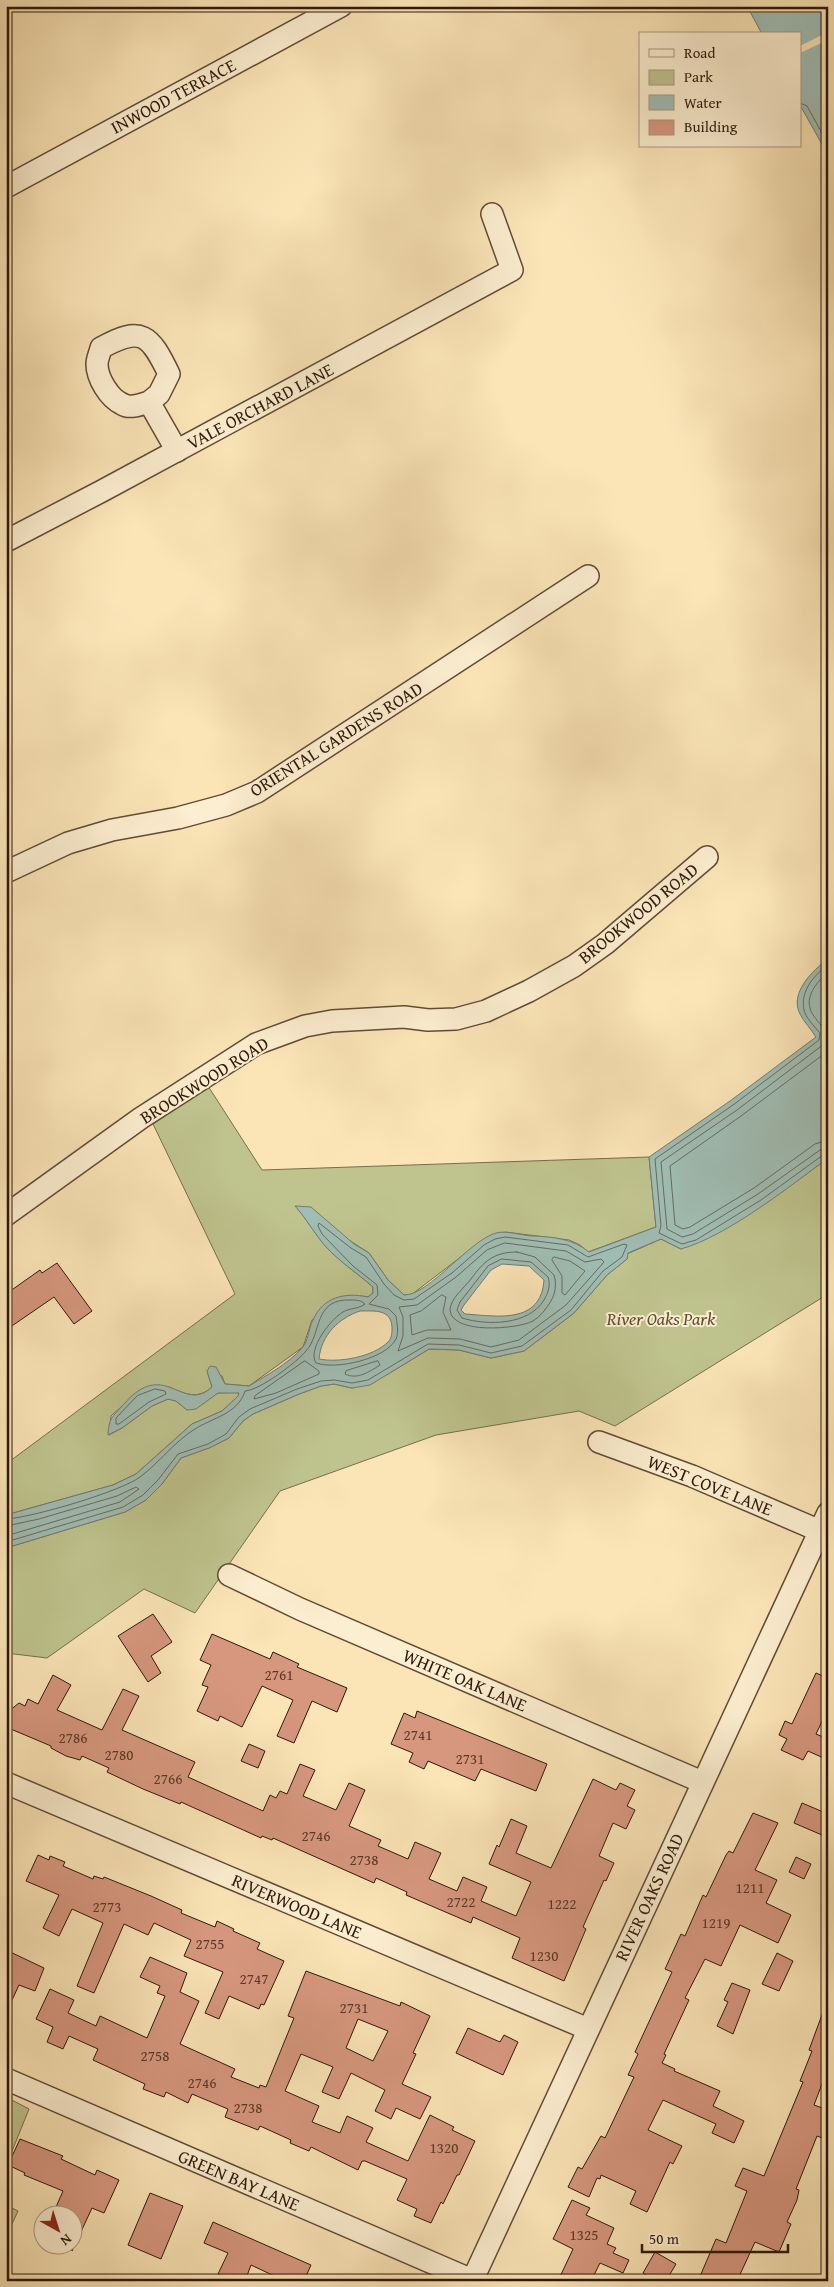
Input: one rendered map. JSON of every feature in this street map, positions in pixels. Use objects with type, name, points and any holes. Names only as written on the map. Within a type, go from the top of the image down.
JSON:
[{"type":"street","name":"INWOOD TERRACE","points":[[6,187],[341,6]]},
{"type":"street","name":"VALE ORCHARD LANE","points":[[6,541],[512,270],[492,214]]},
{"type":"street","points":[[149,402],[177,451]]},
{"type":"street","name":"ORIENTAL GARDENS ROAD","points":[[6,872],[68,843],[112,830],[178,818],[226,805],[256,792],[588,576]]},
{"type":"street","name":"BROOKWOOD ROAD","points":[[6,1214],[141,1118],[256,1044],[305,1026],[332,1021],[404,1017],[428,1020],[456,1019],[486,1010],[529,992],[574,966],[605,944],[707,857]]},
{"type":"street","name":"WEST COVE LANE","points":[[599,1442],[824,1522]]},
{"type":"street","name":"RIVER OAKS ROAD","points":[[472,2280],[824,1522]]},
{"type":"street","name":"WHITE OAK LANE","points":[[229,1575],[300,1609],[702,1782]]},
{"type":"street","name":"RIVERWOOD LANE","points":[[6,1783],[588,2029]]},
{"type":"street","name":"GREEN BAY LANE","points":[[6,2080],[472,2280]]},
{"type":"green space","points":[[208,1086],[262,1170],[649,1157],[656,1227],[588,1252],[580,1245],[569,1240],[505,1232],[466,1253],[411,1295],[404,1295],[388,1280],[369,1253],[296,1206],[325,1245],[373,1287],[373,1293],[368,1297],[361,1296],[312,1320],[303,1347],[249,1386],[225,1384],[222,1376],[207,1371],[212,1387],[207,1391],[191,1395],[169,1387],[121,1407],[111,1416],[109,1435],[152,1406],[168,1399],[176,1401],[187,1410],[218,1393],[239,1392],[239,1396],[222,1411],[192,1424],[136,1474],[113,1485],[6,1515],[6,1464],[235,1294],[153,1124]]},
{"type":"green space","name":"River Oaks Park","points":[[828,1158],[828,1294],[615,1426],[579,1411],[436,1435],[280,1491],[195,1613],[144,1589],[47,1658],[6,1653],[6,1548],[125,1512],[146,1500],[162,1484],[181,1458],[209,1448],[229,1438],[243,1421],[253,1414],[299,1394],[321,1386],[334,1384],[352,1388],[388,1374],[429,1349],[459,1350],[491,1358],[524,1351],[574,1313],[607,1275],[627,1259],[627,1254],[661,1239],[681,1249],[802,1177]]},
{"type":"green space","points":[[6,2097],[29,2109],[6,2166]]},
{"type":"green space","points":[[6,2205],[18,2211],[6,2237]]},
{"type":"water","points":[[747,6],[828,6],[828,155],[802,109],[802,32],[761,32]]},
{"type":"water","points":[[828,959],[828,1158],[757,1210],[699,1243],[681,1249],[661,1239],[628,1253],[627,1259],[607,1275],[574,1313],[524,1351],[491,1358],[459,1350],[429,1349],[370,1385],[352,1388],[334,1384],[321,1386],[299,1394],[253,1414],[243,1421],[229,1438],[209,1448],[181,1458],[162,1484],[146,1500],[125,1512],[6,1548],[6,1515],[113,1485],[136,1474],[192,1424],[222,1411],[239,1393],[218,1393],[196,1409],[187,1410],[176,1401],[168,1399],[152,1406],[122,1428],[108,1435],[109,1425],[116,1412],[138,1391],[150,1385],[162,1385],[191,1395],[201,1394],[212,1387],[207,1371],[210,1366],[216,1367],[225,1384],[249,1386],[284,1364],[302,1348],[317,1312],[329,1301],[351,1295],[368,1297],[373,1293],[373,1287],[337,1258],[295,1206],[311,1207],[354,1244],[369,1253],[388,1280],[404,1295],[414,1293],[425,1287],[474,1246],[496,1233],[549,1237],[576,1244],[589,1252],[656,1227],[649,1157],[730,1101],[816,1037],[803,1020],[797,1006],[800,990],[804,983]],"holes":[[[502,1264],[529,1266],[544,1280],[541,1294],[535,1305],[515,1315],[465,1314],[461,1310],[464,1305],[491,1270]],[[360,1311],[381,1312],[389,1317],[392,1331],[388,1342],[374,1352],[355,1358],[319,1359],[323,1342],[332,1329],[345,1318]]]},
{"type":"pier","points":[[828,32],[828,40],[802,52],[802,45]]},
{"type":"building","points":[[57,1263],[92,1311],[74,1324],[54,1297],[6,1330],[6,1294],[40,1270],[42,1273]]},
{"type":"building","points":[[153,1614],[172,1642],[151,1656],[161,1673],[148,1682],[118,1636]]},
{"type":"building","points":[[212,1634],[270,1659],[273,1652],[299,1664],[297,1667],[347,1688],[337,1712],[312,1701],[294,1743],[277,1736],[293,1700],[262,1686],[242,1727],[220,1716],[218,1721],[197,1711],[208,1687],[202,1685],[211,1665],[200,1660]]},
{"type":"building","points":[[816,1673],[828,1678],[828,1709],[816,1734],[828,1739],[828,1760],[808,1751],[803,1760],[781,1750],[787,1739],[779,1735],[785,1721],[792,1724]]},
{"type":"building","points":[[53,1675],[71,1685],[57,1710],[102,1730],[123,1689],[139,1696],[122,1730],[195,1762],[188,1777],[263,1811],[270,1795],[276,1798],[280,1791],[287,1794],[300,1764],[315,1770],[303,1796],[336,1810],[349,1783],[365,1790],[349,1826],[381,1840],[378,1846],[408,1859],[415,1842],[441,1853],[429,1879],[457,1891],[463,1877],[487,1887],[481,1901],[516,1916],[531,1882],[489,1864],[497,1845],[499,1847],[511,1819],[527,1826],[516,1853],[551,1868],[593,1779],[616,1790],[620,1783],[635,1790],[627,1806],[635,1810],[626,1829],[613,1823],[599,1856],[614,1863],[606,1881],[604,1880],[583,1927],[586,1929],[564,1981],[512,1958],[520,1938],[473,1917],[471,1923],[406,1895],[407,1892],[376,1878],[374,1883],[273,1838],[272,1840],[262,1836],[261,1838],[181,1802],[180,1804],[143,1789],[107,1772],[109,1768],[82,1756],[80,1760],[66,1756],[51,1748],[51,1746],[6,1727],[9,1711],[19,1703],[25,1706],[28,1699],[38,1704]]},
{"type":"building","points":[[417,1711],[547,1764],[536,1791],[481,1769],[475,1781],[428,1761],[424,1769],[409,1762],[413,1753],[391,1744],[404,1713],[415,1718]]},
{"type":"building","points":[[249,1744],[265,1751],[258,1768],[241,1761]]},
{"type":"building","points":[[802,1803],[828,1814],[828,1822],[822,1835],[794,1823]]},
{"type":"building","points":[[753,1813],[778,1823],[755,1870],[777,1880],[766,1903],[791,1915],[778,1943],[740,1925],[721,1966],[705,1959],[685,1998],[689,2000],[664,2054],[666,2055],[662,2063],[675,2069],[674,2071],[720,2091],[713,2106],[744,2121],[734,2143],[712,2133],[716,2124],[663,2100],[648,2130],[682,2146],[673,2164],[670,2162],[647,2212],[630,2204],[636,2191],[601,2175],[600,2179],[597,2178],[589,2197],[568,2187],[578,2167],[582,2169],[601,2136],[605,2138],[634,2077],[628,2075],[638,2054],[635,2052],[672,1972],[665,1969],[681,1934],[685,1936],[703,1895],[706,1897],[726,1855],[729,1851],[733,1853]]},
{"type":"building","points":[[38,1855],[49,1860],[50,1856],[65,1862],[63,1866],[93,1879],[94,1876],[103,1879],[104,1877],[151,1896],[182,1910],[181,1913],[215,1927],[217,1921],[234,1929],[233,1931],[260,1943],[257,1949],[284,1961],[264,2005],[261,2004],[259,2009],[229,1996],[219,2019],[205,2013],[223,1972],[184,1956],[191,1940],[154,1923],[148,1935],[124,1924],[94,1993],[77,1986],[103,1923],[72,1909],[59,1936],[43,1928],[59,1895],[26,1881]]},
{"type":"building","points":[[796,1857],[811,1864],[804,1879],[789,1872]]},
{"type":"building","points":[[6,1950],[44,1968],[35,1991],[19,1985],[6,2013]]},
{"type":"building","points":[[777,1953],[793,1961],[779,1991],[762,1984]]},
{"type":"building","points":[[150,1957],[187,1973],[180,1992],[199,2001],[180,2044],[235,2069],[231,2077],[259,2088],[260,2085],[266,2087],[294,2018],[288,2016],[306,1971],[400,2006],[401,2002],[430,2016],[413,2053],[416,2054],[402,2084],[431,2097],[420,2119],[396,2108],[391,2119],[375,2111],[385,2090],[351,2073],[339,2099],[322,2092],[333,2067],[301,2054],[285,2091],[319,2106],[312,2122],[340,2133],[347,2116],[373,2128],[366,2142],[408,2161],[430,2115],[454,2127],[452,2130],[475,2141],[459,2175],[457,2175],[443,2204],[441,2202],[431,2223],[414,2216],[417,2209],[397,2200],[407,2179],[365,2161],[362,2161],[358,2170],[311,2147],[309,2151],[290,2143],[291,2140],[260,2126],[258,2130],[225,2117],[228,2109],[192,2094],[188,2103],[166,2092],[164,2097],[143,2089],[145,2084],[93,2060],[98,2049],[69,2036],[63,2049],[47,2042],[53,2027],[36,2019],[50,1989],[74,2000],[68,2013],[96,2026],[100,2016],[147,2038],[165,1996],[157,1993],[160,1986],[140,1977]],"holes":[[[358,2019],[388,2031],[373,2061],[346,2048]]]},
{"type":"building","points":[[732,1983],[750,1990],[733,2034],[717,2026],[728,2002],[724,2000]]},
{"type":"building","points":[[826,2004],[828,2068],[814,2105],[828,2110],[828,2124],[822,2138],[817,2136],[796,2189],[799,2190],[797,2200],[787,2222],[791,2224],[779,2252],[755,2242],[737,2281],[698,2281],[716,2239],[726,2243],[747,2191],[735,2186],[743,2168],[764,2176],[803,2082],[800,2081],[812,2051],[809,2050]]},
{"type":"building","points":[[468,2028],[500,2042],[504,2035],[518,2042],[503,2075],[456,2053]]},
{"type":"building","points":[[20,2139],[63,2156],[61,2159],[95,2175],[97,2170],[119,2180],[104,2213],[92,2208],[82,2230],[82,2204],[57,2204],[63,2191],[24,2175],[25,2173],[8,2165]]},
{"type":"building","points":[[150,2193],[183,2206],[161,2259],[128,2245]]},
{"type":"building","points":[[572,2200],[590,2208],[586,2215],[614,2228],[607,2244],[616,2248],[613,2253],[629,2260],[623,2273],[600,2263],[591,2281],[558,2281],[573,2249],[553,2239]]},
{"type":"building","points":[[213,2222],[311,2265],[304,2281],[285,2281],[251,2265],[245,2281],[233,2281],[218,2274],[228,2253],[204,2243]]},
{"type":"building","points":[[655,2252],[676,2264],[666,2281],[656,2281],[643,2273]]}]
